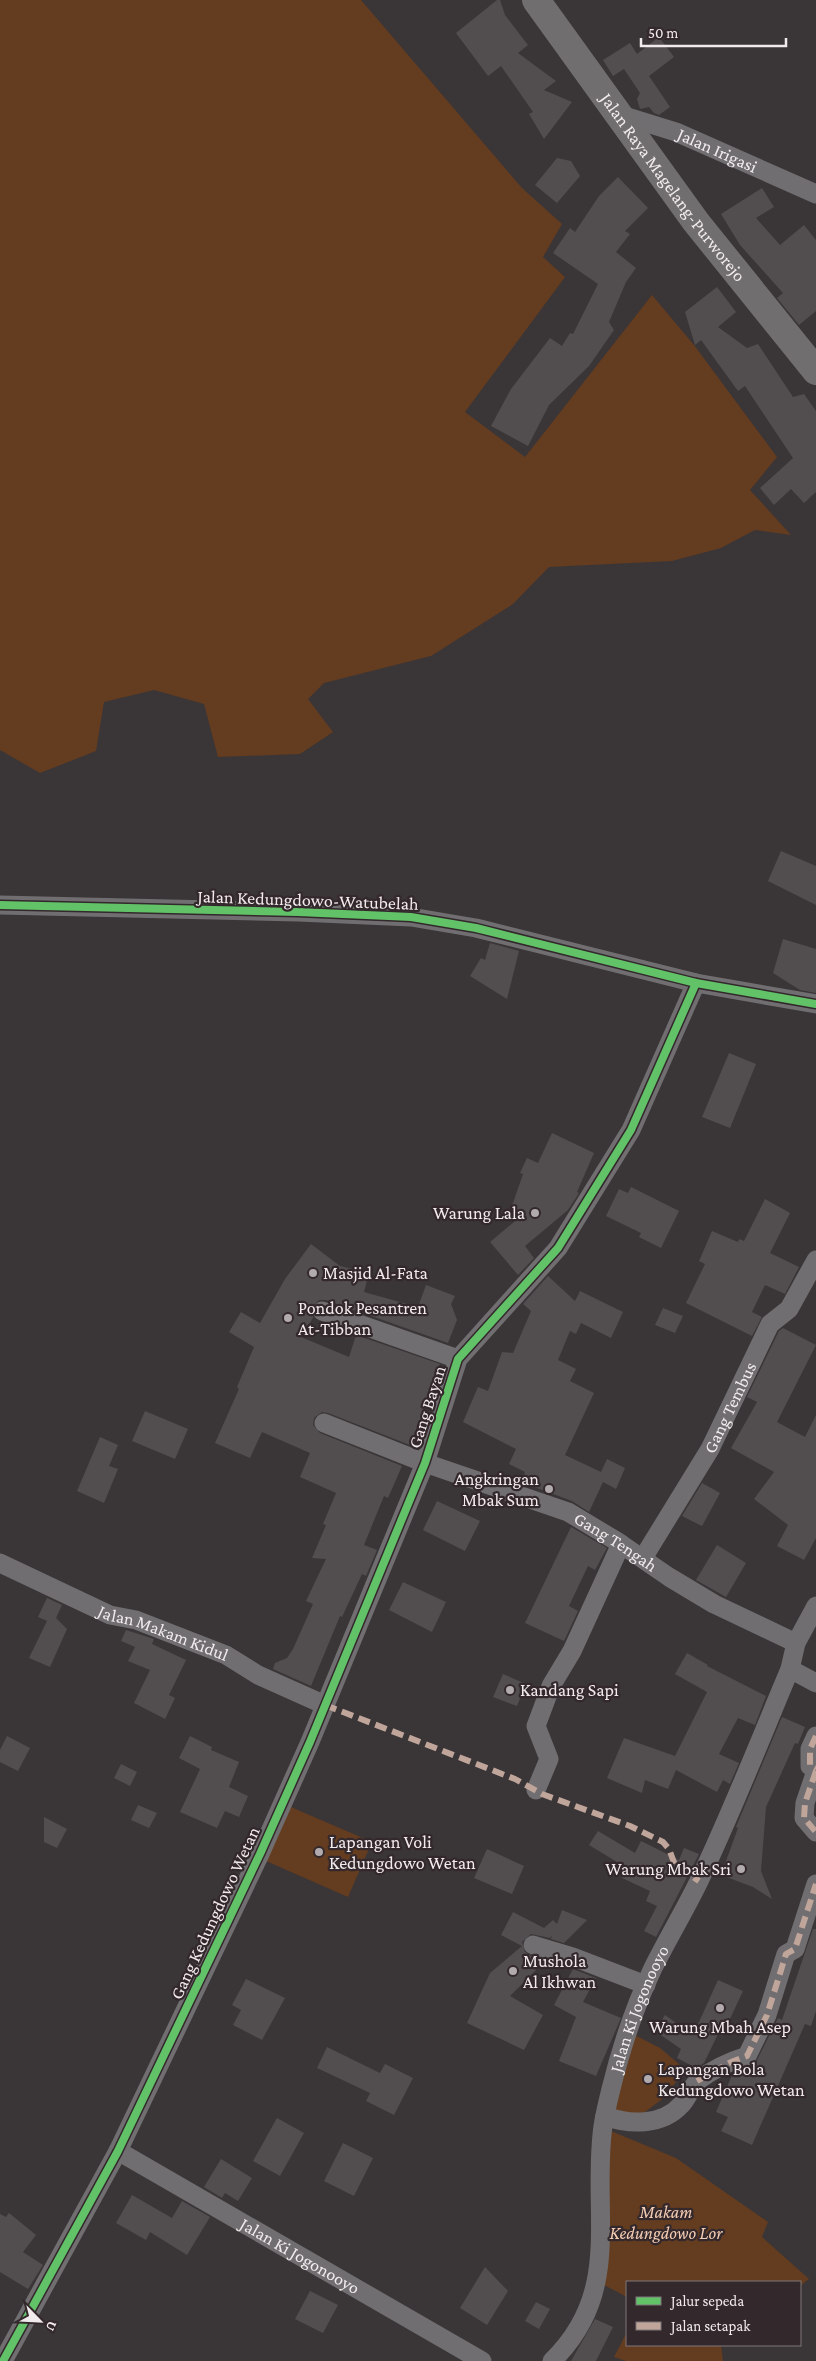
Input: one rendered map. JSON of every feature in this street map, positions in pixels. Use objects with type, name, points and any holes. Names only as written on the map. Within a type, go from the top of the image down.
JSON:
[{"type":"main road","name":"Jalan Raya Magelang-Purworejo","points":[[536,0],[696,222],[816,371]]},
{"type":"street","name":"Jalan Irigasi","points":[[618,114],[676,132],[816,194]]},
{"type":"street","name":"Jalan Kedungdowo-Watubelah","points":[[0,905],[298,912],[411,917],[476,928],[696,983],[816,1004]]},
{"type":"street","points":[[322,1311],[458,1359],[558,1248],[631,1130],[696,983]]},
{"type":"street","name":"Gang Tembus","points":[[643,1558],[710,1449],[770,1324],[789,1309],[816,1260]]},
{"type":"street","name":"Gang Bayan","points":[[424,1463],[458,1359]]},
{"type":"street","name":"Gang Tengah","points":[[324,1423],[424,1463],[568,1512],[714,1604],[796,1643]]},
{"type":"street","name":"Gang Kedungdowo Wetan","points":[[3,2361],[118,2150],[260,1854],[325,1705],[424,1463]]},
{"type":"street","points":[[536,1790],[549,1759],[536,1726],[551,1686],[572,1651],[621,1544]]},
{"type":"street","name":"Jalan Makam Kidul","points":[[0,1563],[110,1615],[136,1620],[226,1655],[258,1675],[325,1705]]},
{"type":"street","name":"Jalan Ki Jogonooyo","points":[[552,2361],[578,2332],[594,2297],[601,2259],[603,2126],[622,2053],[646,1985],[699,1881],[790,1670],[796,1643],[816,1606]]},
{"type":"street","points":[[790,1670],[816,1684]]},
{"type":"street","points":[[816,1736],[810,1749],[810,1766],[816,1770],[805,1803],[804,1818],[816,1832]]},
{"type":"street","points":[[605,2116],[621,2122],[639,2123],[665,2117],[681,2106],[697,2081],[731,2062],[747,2056],[767,2015],[786,1954],[795,1950],[816,1884]]},
{"type":"street","points":[[533,1945],[573,1956],[646,1985]]},
{"type":"street","name":"Jalan Ki Jogonooyo","points":[[118,2150],[482,2361]]},
{"type":"green space","points":[[0,0],[361,0],[522,188],[562,224],[543,257],[565,277],[465,412],[525,457],[652,295],[694,345],[777,457],[750,490],[791,535],[755,530],[721,548],[672,561],[549,567],[513,604],[431,656],[324,683],[308,699],[333,732],[300,754],[218,757],[204,704],[154,690],[104,702],[96,751],[40,773],[0,750]]},
{"type":"green space","name":"Lapangan Voli Kedungdowo Wetan","points":[[291,1807],[372,1842],[348,1897],[266,1861]]},
{"type":"green space","name":"Lapangan Bola Kedungdowo Wetan","points":[[631,2033],[660,2048],[686,2070],[661,2100],[641,2115],[616,2117],[614,2088]]},
{"type":"green space","name":"Makam Kedungdowo Lor","points":[[611,2131],[676,2158],[768,2222],[762,2237],[809,2279],[801,2285],[801,2281],[626,2281],[626,2296],[604,2285],[609,2255],[605,2202]]},
{"type":"green space","points":[[626,2334],[626,2346],[721,2346],[723,2361],[626,2361],[614,2357]]},
{"type":"building","points":[[497,0],[500,0],[505,15],[528,45],[518,53],[556,81],[544,90],[572,102],[544,139],[529,114],[533,112],[501,66],[488,76],[456,33]]},
{"type":"building","points":[[659,37],[674,57],[649,76],[670,107],[659,115],[654,113],[649,107],[640,109],[637,99],[640,93],[624,69],[613,76],[603,60],[630,43],[637,54]]},
{"type":"building","points":[[557,158],[571,161],[580,176],[557,203],[535,185]]},
{"type":"building","points":[[618,177],[648,208],[625,231],[630,234],[616,252],[636,268],[626,282],[609,322],[614,330],[589,366],[549,405],[528,446],[491,426],[511,389],[550,338],[562,346],[570,333],[573,334],[598,284],[553,253],[570,228],[575,232],[599,196]]},
{"type":"building","points":[[762,188],[774,207],[756,218],[780,245],[804,225],[816,240],[816,311],[799,325],[777,298],[783,293],[740,245],[721,214]]},
{"type":"building","points":[[717,287],[736,312],[718,327],[747,348],[758,344],[793,397],[804,394],[816,411],[816,492],[804,503],[791,489],[774,505],[760,488],[793,458],[745,386],[738,391],[701,340],[695,345],[685,312]]},
{"type":"building","points":[[781,851],[816,866],[816,905],[768,881]]},
{"type":"building","points":[[783,939],[816,949],[816,993],[800,990],[773,973]]},
{"type":"building","points":[[490,943],[519,951],[507,999],[470,976],[481,958],[485,960]]},
{"type":"building","points":[[729,1053],[756,1064],[730,1128],[702,1117]]},
{"type":"building","points":[[552,1133],[594,1153],[577,1192],[579,1193],[568,1210],[525,1246],[534,1258],[518,1275],[490,1242],[521,1216],[512,1206],[523,1174],[520,1173],[527,1158],[538,1163]]},
{"type":"building","points":[[631,1187],[679,1211],[661,1248],[639,1237],[641,1233],[606,1216],[619,1189],[628,1193]]},
{"type":"building","points":[[765,1199],[790,1213],[770,1253],[799,1267],[785,1294],[765,1285],[752,1312],[762,1317],[752,1336],[686,1303],[705,1264],[699,1261],[712,1231],[738,1242],[739,1239],[744,1241]]},
{"type":"building","points":[[311,1244],[340,1266],[369,1273],[364,1292],[418,1307],[426,1285],[455,1296],[451,1304],[457,1320],[448,1343],[326,1300],[319,1300],[312,1307],[313,1318],[301,1337],[349,1357],[356,1335],[440,1364],[438,1368],[443,1370],[430,1409],[425,1407],[410,1445],[328,1413],[322,1412],[314,1418],[313,1425],[320,1433],[402,1466],[388,1498],[384,1496],[364,1545],[377,1550],[366,1576],[362,1574],[342,1617],[340,1616],[311,1686],[273,1669],[275,1663],[287,1658],[293,1649],[313,1604],[306,1601],[326,1559],[312,1558],[326,1525],[323,1524],[336,1493],[300,1477],[310,1453],[262,1432],[250,1458],[215,1443],[239,1389],[237,1387],[254,1347],[229,1332],[241,1312],[260,1323],[285,1279]]},
{"type":"building","points":[[548,1276],[575,1301],[580,1291],[623,1312],[611,1338],[581,1323],[576,1334],[570,1331],[558,1360],[576,1369],[570,1381],[594,1393],[565,1455],[601,1472],[607,1459],[625,1468],[616,1489],[603,1482],[589,1512],[572,1501],[521,1482],[525,1472],[509,1464],[516,1449],[463,1422],[478,1387],[488,1391],[502,1352],[513,1353],[531,1311],[523,1304]]},
{"type":"building","points":[[663,1308],[683,1316],[675,1333],[655,1325]]},
{"type":"building","points":[[783,1328],[816,1345],[777,1422],[805,1437],[816,1415],[816,1538],[804,1560],[777,1546],[788,1525],[754,1499],[774,1472],[731,1448],[757,1402],[747,1397],[779,1331]]},
{"type":"building","points":[[145,1411],[188,1429],[175,1459],[132,1441]]},
{"type":"building","points":[[100,1437],[118,1445],[109,1466],[118,1469],[104,1503],[77,1491]]},
{"type":"building","points":[[702,1483],[720,1493],[702,1526],[682,1516]]},
{"type":"building","points":[[437,1501],[480,1521],[465,1551],[423,1530]]},
{"type":"building","points":[[571,1527],[607,1548],[595,1570],[588,1566],[569,1606],[578,1611],[564,1641],[525,1623]]},
{"type":"building","points":[[717,1545],[746,1563],[726,1597],[696,1580]]},
{"type":"building","points":[[403,1582],[446,1602],[432,1632],[389,1610]]},
{"type":"building","points":[[47,1598],[62,1605],[56,1618],[67,1629],[50,1667],[29,1658],[47,1621],[38,1617]]},
{"type":"building","points":[[126,1630],[154,1639],[152,1644],[186,1660],[169,1695],[175,1698],[165,1719],[134,1703],[150,1670],[128,1661],[135,1647],[121,1641]]},
{"type":"building","points":[[687,1653],[707,1666],[766,1696],[755,1725],[738,1718],[719,1754],[739,1763],[730,1784],[723,1780],[717,1792],[676,1770],[668,1789],[645,1780],[642,1793],[607,1778],[624,1738],[675,1756],[707,1692],[675,1674]]},
{"type":"building","name":"Kandang Sapi","points":[[503,1674],[526,1684],[517,1706],[493,1697]]},
{"type":"building","points":[[782,1717],[805,1727],[798,1744],[795,1743],[766,1807],[761,1871],[772,1899],[753,1887],[721,1875],[738,1828],[736,1827]]},
{"type":"building","points":[[7,1736],[30,1748],[18,1771],[0,1762],[0,1750]]},
{"type":"building","points":[[190,1736],[212,1747],[211,1750],[239,1762],[229,1787],[248,1796],[239,1817],[225,1811],[217,1828],[180,1812],[200,1769],[179,1758]]},
{"type":"building","points":[[121,1764],[137,1772],[130,1786],[114,1778]]},
{"type":"building","points":[[138,1805],[157,1813],[149,1828],[131,1820]]},
{"type":"building","points":[[44,1817],[67,1829],[57,1848],[44,1842]]},
{"type":"building","points":[[598,1831],[635,1853],[641,1841],[679,1860],[684,1848],[699,1854],[656,1937],[644,1931],[657,1906],[646,1901],[650,1891],[622,1878],[627,1868],[589,1845]]},
{"type":"building","points":[[487,1849],[524,1866],[512,1894],[474,1878]]},
{"type":"building","points":[[562,1910],[587,1920],[564,1943],[551,1939],[552,1935],[550,1938],[531,1934],[522,1942],[525,1952],[533,1957],[528,1962],[536,1970],[510,1996],[543,2015],[524,2050],[467,2023],[490,1973],[522,1946],[501,1935],[513,1912],[544,1928],[553,1920],[557,1924]]},
{"type":"building","points":[[813,1929],[816,1929],[816,2011],[811,2026],[805,2024],[752,2145],[721,2131],[728,2117],[716,2112],[733,2073],[755,2064],[778,2018],[782,2020]]},
{"type":"building","points":[[573,1969],[596,1978],[583,2002],[621,2018],[596,2076],[559,2061],[576,2017],[554,2005]]},
{"type":"building","points":[[246,1979],[285,1998],[262,2040],[233,2025],[241,2010],[232,2005]]},
{"type":"building","points":[[718,1980],[743,1991],[722,2036],[718,2034],[704,2063],[696,2068],[677,2058],[681,2049],[655,2031],[665,2015],[690,2033],[694,2033]]},
{"type":"building","points":[[327,2047],[380,2073],[385,2064],[413,2078],[394,2115],[366,2101],[370,2093],[317,2068]]},
{"type":"building","points":[[277,2118],[304,2133],[280,2176],[253,2161]]},
{"type":"building","points":[[343,2143],[373,2158],[354,2196],[324,2181]]},
{"type":"building","points":[[221,2159],[252,2178],[238,2201],[225,2193],[222,2198],[204,2187]]},
{"type":"building","points":[[132,2195],[172,2218],[182,2201],[210,2217],[187,2255],[150,2232],[146,2240],[116,2223]]},
{"type":"building","points":[[9,2213],[36,2235],[23,2252],[43,2265],[28,2289],[0,2272],[0,2214],[6,2217]]},
{"type":"building","points":[[485,2267],[508,2291],[487,2325],[460,2308]]},
{"type":"building","points":[[310,2291],[338,2305],[323,2333],[295,2319]]},
{"type":"building","points":[[536,2302],[550,2309],[539,2329],[525,2321]]},
{"type":"building","points":[[595,2319],[613,2327],[596,2361],[571,2361]]},
{"type":"marked path","points":[[325,1705],[515,1779],[542,1794],[630,1826],[663,1842],[669,1849],[675,1865],[699,1881]]},
{"type":"marked path","points":[[816,1736],[810,1749],[810,1766],[816,1769]]},
{"type":"marked path","points":[[816,1771],[805,1803],[804,1818],[816,1832]]},
{"type":"marked path","points":[[697,2081],[731,2062],[747,2056],[767,2015],[786,1954],[795,1949],[816,1884]]},
{"type":"cycle path","points":[[0,905],[298,912],[411,917],[476,928],[696,983],[816,1004]]},
{"type":"cycle path","points":[[3,2361],[118,2151],[260,1854],[310,1742],[425,1463],[458,1359],[558,1248],[631,1130],[696,983]]},
{"type":"place","name":"Warung Lala","points":[[535,1213]]},
{"type":"place","name":"Masjid Al-Fata","points":[[313,1273]]},
{"type":"place","name":"Pondok Pesantren At-Tibban","points":[[288,1318]]},
{"type":"place","name":"Angkringan Mbak Sum","points":[[549,1489]]},
{"type":"place","name":"Kandang Sapi","points":[[510,1690]]},
{"type":"place","name":"Lapangan Voli Kedungdowo Wetan","points":[[319,1852]]},
{"type":"place","name":"Warung Mbak Sri","points":[[741,1869]]},
{"type":"place","name":"Mushola Al Ikhwan","points":[[513,1971]]},
{"type":"place","name":"Warung Mbah Asep","points":[[720,2008]]},
{"type":"place","name":"Lapangan Bola Kedungdowo Wetan","points":[[648,2079]]}]
